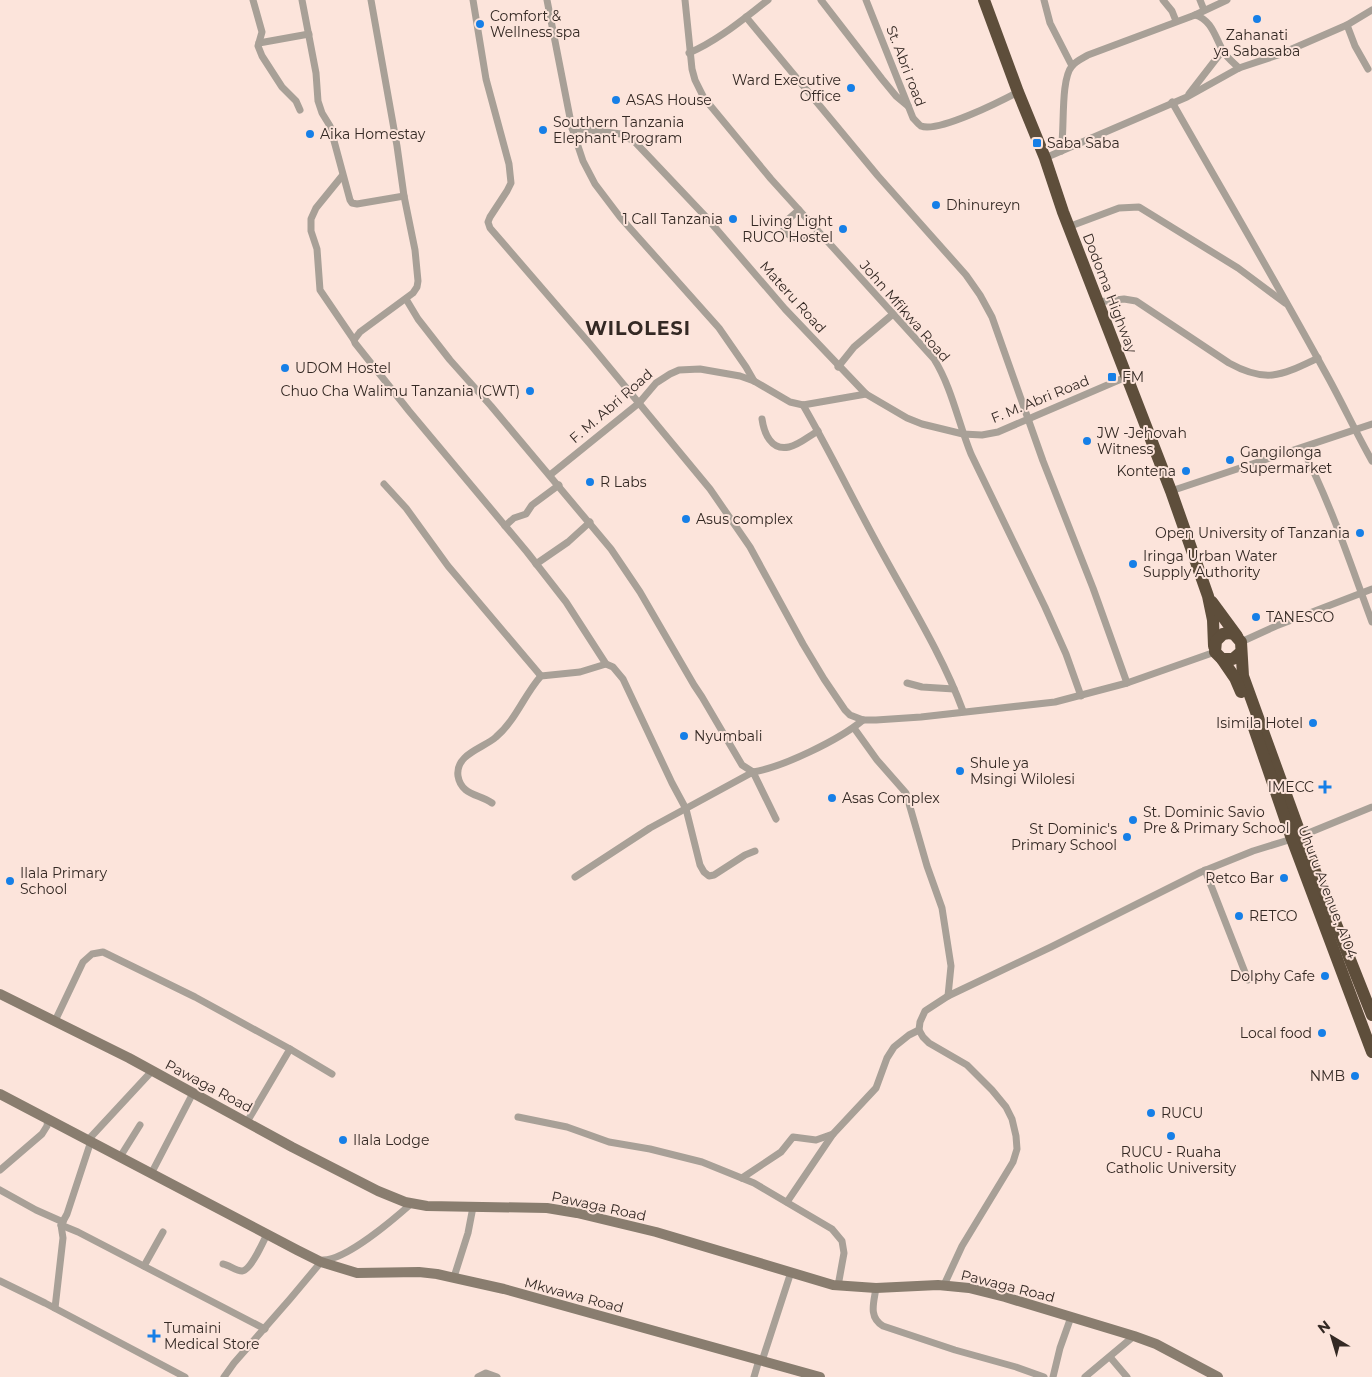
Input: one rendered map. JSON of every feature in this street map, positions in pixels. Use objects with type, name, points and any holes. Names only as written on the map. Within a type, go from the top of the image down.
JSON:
[{"type":"highway","name":"Dodoma Highway","points":[[984,0],[1208,596]]},
{"type":"highway","points":[[1208,596],[1240,644]]},
{"type":"highway","points":[[1208,596],[1217,652]]},
{"type":"highway","points":[[1217,652],[1216,641],[1223,634],[1228,633],[1240,644]]},
{"type":"highway","points":[[1217,652],[1233,660],[1240,644]]},
{"type":"highway","name":"Uhuru Avenue, A104","points":[[1240,644],[1243,676],[1296,838],[1372,1015]]},
{"type":"highway","name":"Uhuru Avenue, A104","points":[[1217,652],[1229,667],[1239,687],[1368,1032],[1372,1052]]},
{"type":"main road","name":"Pawaga Road","points":[[0,994],[152,1071],[372,1188],[412,1204],[427,1206],[547,1208],[577,1213],[656,1232],[838,1286],[876,1288],[922,1284],[969,1288],[1134,1336],[1156,1344],[1218,1377]]},
{"type":"main road","name":"Mkwawa Road","points":[[0,1094],[320,1261],[358,1273],[419,1272],[454,1277],[820,1377]]},
{"type":"street","points":[[253,0],[262,32],[258,43],[262,56],[282,87],[296,100],[300,110]]},
{"type":"street","points":[[302,0],[318,83],[318,101],[330,126],[342,176],[352,203],[356,204],[404,196]]},
{"type":"street","points":[[354,340],[360,332],[406,299],[417,287],[418,281],[416,250],[404,196],[372,0]]},
{"type":"street","points":[[473,0],[486,80],[509,164],[511,183],[490,217],[488,222],[490,228],[676,446],[710,489],[750,547],[803,644],[850,715],[863,720],[921,717],[1055,702],[1127,683],[1217,652]]},
{"type":"street","points":[[547,0],[572,128],[582,162],[595,184],[620,217],[719,328],[754,381]]},
{"type":"street","name":"John Mfikwa Road","points":[[685,0],[689,53],[695,80],[704,98],[820,234],[934,359],[944,375],[962,434],[983,482],[1052,623],[1066,654],[1081,696]]},
{"type":"street","points":[[689,53],[715,40],[768,0]]},
{"type":"street","points":[[821,0],[886,85],[908,106]]},
{"type":"street","name":"St. Abri road","points":[[866,0],[914,120],[921,126],[929,127],[958,119],[986,109],[1018,92]]},
{"type":"street","points":[[1044,0],[1050,24],[1072,66]]},
{"type":"street","points":[[1164,0],[1176,21]]},
{"type":"street","points":[[1200,0],[1204,10]]},
{"type":"street","points":[[1061,151],[1065,87],[1072,66],[1088,55],[1227,0]]},
{"type":"street","points":[[1044,158],[1187,97],[1239,68],[1286,52],[1347,25],[1372,10]]},
{"type":"street","points":[[1195,14],[1208,23],[1223,50],[1239,68]]},
{"type":"street","points":[[746,17],[878,176],[966,275],[980,295],[992,317],[1043,461],[1093,588],[1127,683]]},
{"type":"street","points":[[1347,25],[1355,46],[1368,69]]},
{"type":"street","points":[[258,43],[309,34]]},
{"type":"street","points":[[1187,97],[1223,50]]},
{"type":"street","points":[[1172,102],[1318,358],[1372,461]]},
{"type":"street","name":"Materu Road","points":[[572,128],[621,134],[635,142],[706,217],[838,367],[866,394],[907,418],[922,424],[962,434]]},
{"type":"street","points":[[342,176],[316,208],[311,219],[311,231],[316,249],[320,290],[354,340],[409,411],[536,564],[578,619],[606,664],[613,667],[623,679],[664,769],[686,809],[699,860],[704,872],[709,876],[718,873],[738,859],[755,851]]},
{"type":"street","points":[[1068,226],[1119,208],[1139,207],[1238,268],[1287,305]]},
{"type":"street","points":[[799,210],[784,223],[784,230],[788,236],[799,239],[820,234]]},
{"type":"street","points":[[406,299],[418,319],[450,360],[559,485],[611,549],[640,592],[742,765],[753,772],[776,819]]},
{"type":"street","points":[[1098,302],[1124,299],[1136,301],[1242,370],[1275,376],[1318,358]]},
{"type":"street","points":[[838,367],[854,347],[893,314]]},
{"type":"street","name":"F. M. Abri Road","points":[[550,475],[638,403],[656,383],[679,370],[723,372],[754,381],[790,402],[803,405]]},
{"type":"street","name":"F. M. Abri Road","points":[[962,434],[998,432],[1126,376]]},
{"type":"street","points":[[866,394],[803,405],[879,548],[910,601],[954,689],[963,712]]},
{"type":"street","points":[[762,419],[766,436],[771,442],[783,447],[795,445],[818,431]]},
{"type":"street","points":[[1170,491],[1372,424]]},
{"type":"street","points":[[1302,448],[1339,531],[1372,622]]},
{"type":"street","points":[[384,484],[410,513],[448,566],[541,676]]},
{"type":"street","points":[[505,526],[514,518],[526,514],[532,505],[559,485]]},
{"type":"street","points":[[536,564],[568,542],[590,522]]},
{"type":"street","points":[[1240,644],[1283,623],[1372,589]]},
{"type":"street","points":[[492,803],[467,791],[460,782],[459,767],[468,754],[496,738],[518,712],[535,682],[541,676],[580,672],[606,664]]},
{"type":"street","points":[[907,683],[922,687],[954,689]]},
{"type":"street","points":[[575,876],[650,828],[753,772],[767,770],[787,762],[854,728],[863,720]]},
{"type":"street","points":[[854,728],[877,760],[906,794],[942,908],[951,966],[948,996]]},
{"type":"street","points":[[944,1285],[962,1246],[1013,1162],[1017,1149],[1012,1119],[1006,1107],[992,1090],[967,1065],[929,1043],[919,1030],[925,1011],[948,996],[999,973],[1205,870],[1296,838],[1372,807]]},
{"type":"street","points":[[1205,870],[1248,980]]},
{"type":"street","points":[[55,1021],[82,962],[92,954],[102,952],[195,997],[332,1074]]},
{"type":"street","points":[[786,1202],[833,1134],[876,1088],[887,1058],[894,1047],[908,1035],[919,1030]]},
{"type":"street","points":[[247,1122],[290,1049]]},
{"type":"street","points":[[55,1308],[63,1238],[62,1224],[67,1214],[90,1140],[152,1071]]},
{"type":"street","points":[[151,1174],[186,1110],[193,1093]]},
{"type":"street","points":[[518,1117],[567,1127],[609,1142],[686,1158],[719,1168],[772,1192],[832,1229],[842,1241],[844,1253],[838,1286]]},
{"type":"street","points":[[0,1170],[42,1134],[48,1118]]},
{"type":"street","points":[[120,1157],[140,1125]]},
{"type":"street","points":[[742,1178],[781,1152],[793,1137],[816,1140],[833,1134]]},
{"type":"street","points":[[0,1190],[264,1329]]},
{"type":"street","points":[[224,1377],[320,1261],[329,1260],[358,1245],[412,1204]]},
{"type":"street","points":[[454,1277],[468,1233],[473,1206]]},
{"type":"street","points":[[144,1266],[162,1232]]},
{"type":"street","points":[[222,1264],[240,1271],[246,1269],[267,1234]]},
{"type":"street","points":[[754,1377],[791,1272]]},
{"type":"street","points":[[0,1281],[185,1377]]},
{"type":"street","points":[[876,1288],[872,1308],[878,1323],[883,1326],[1044,1377]]},
{"type":"street","points":[[1052,1377],[1071,1317]]},
{"type":"street","points":[[1085,1377],[1134,1336]]},
{"type":"street","points":[[1110,1357],[1127,1377]]},
{"type":"street","points":[[478,1377],[486,1373],[497,1377]]},
{"type":"place","name":"Zahanati ya Sabasaba","points":[[1257,19]]},
{"type":"place","name":"Comfort & Wellness spa","points":[[480,24]]},
{"type":"place","name":"Ward Executive Office","points":[[851,88]]},
{"type":"place","name":"ASAS House","points":[[616,100]]},
{"type":"place","name":"Southern Tanzania Elephant Program","points":[[543,130]]},
{"type":"place","name":"Aika Homestay","points":[[310,134]]},
{"type":"place","name":"Saba Saba","points":[[1037,143]]},
{"type":"place","name":"Dhinureyn","points":[[936,205]]},
{"type":"place","name":"1 Call Tanzania","points":[[733,219]]},
{"type":"place","name":"Living Light RUCO Hostel","points":[[843,229]]},
{"type":"place","name":"UDOM Hostel","points":[[285,368]]},
{"type":"place","name":"FM","points":[[1112,377]]},
{"type":"place","name":"Chuo Cha Walimu Tanzania (CWT)","points":[[530,391]]},
{"type":"place","name":"JW -Jehovah Witness","points":[[1087,441]]},
{"type":"place","name":"Gangilonga Supermarket","points":[[1230,460]]},
{"type":"place","name":"Kontena","points":[[1186,471]]},
{"type":"place","name":"R Labs","points":[[590,482]]},
{"type":"place","name":"Asus complex","points":[[686,519]]},
{"type":"place","name":"Open University of Tanzania","points":[[1360,533]]},
{"type":"place","name":"Iringa Urban Water Supply Authority","points":[[1133,564]]},
{"type":"place","name":"TANESCO","points":[[1256,617]]},
{"type":"place","name":"Isimila Hotel","points":[[1313,723]]},
{"type":"place","name":"Nyumbali","points":[[684,736]]},
{"type":"place","name":"Shule ya Msingi Wilolesi","points":[[960,771]]},
{"type":"place","name":"IMECC","points":[[1325,787]]},
{"type":"place","name":"Asas Complex","points":[[832,798]]},
{"type":"place","name":"St. Dominic Savio Pre & Primary School","points":[[1133,820]]},
{"type":"place","name":"St Dominic's Primary School","points":[[1127,837]]},
{"type":"place","name":"Retco Bar","points":[[1284,878]]},
{"type":"place","name":"Ilala Primary School","points":[[10,881]]},
{"type":"place","name":"RETCO","points":[[1239,916]]},
{"type":"place","name":"Dolphy Cafe","points":[[1325,976]]},
{"type":"place","name":"Local food","points":[[1322,1033]]},
{"type":"place","name":"NMB","points":[[1355,1076]]},
{"type":"place","name":"RUCU","points":[[1151,1113]]},
{"type":"place","name":"RUCU - Ruaha Catholic University","points":[[1171,1136]]},
{"type":"place","name":"Ilala Lodge","points":[[343,1140]]},
{"type":"place","name":"Tumaini Medical Store","points":[[154,1336]]},
{"type":"district","name":"WILOLESI","points":[[638,328]]}]
